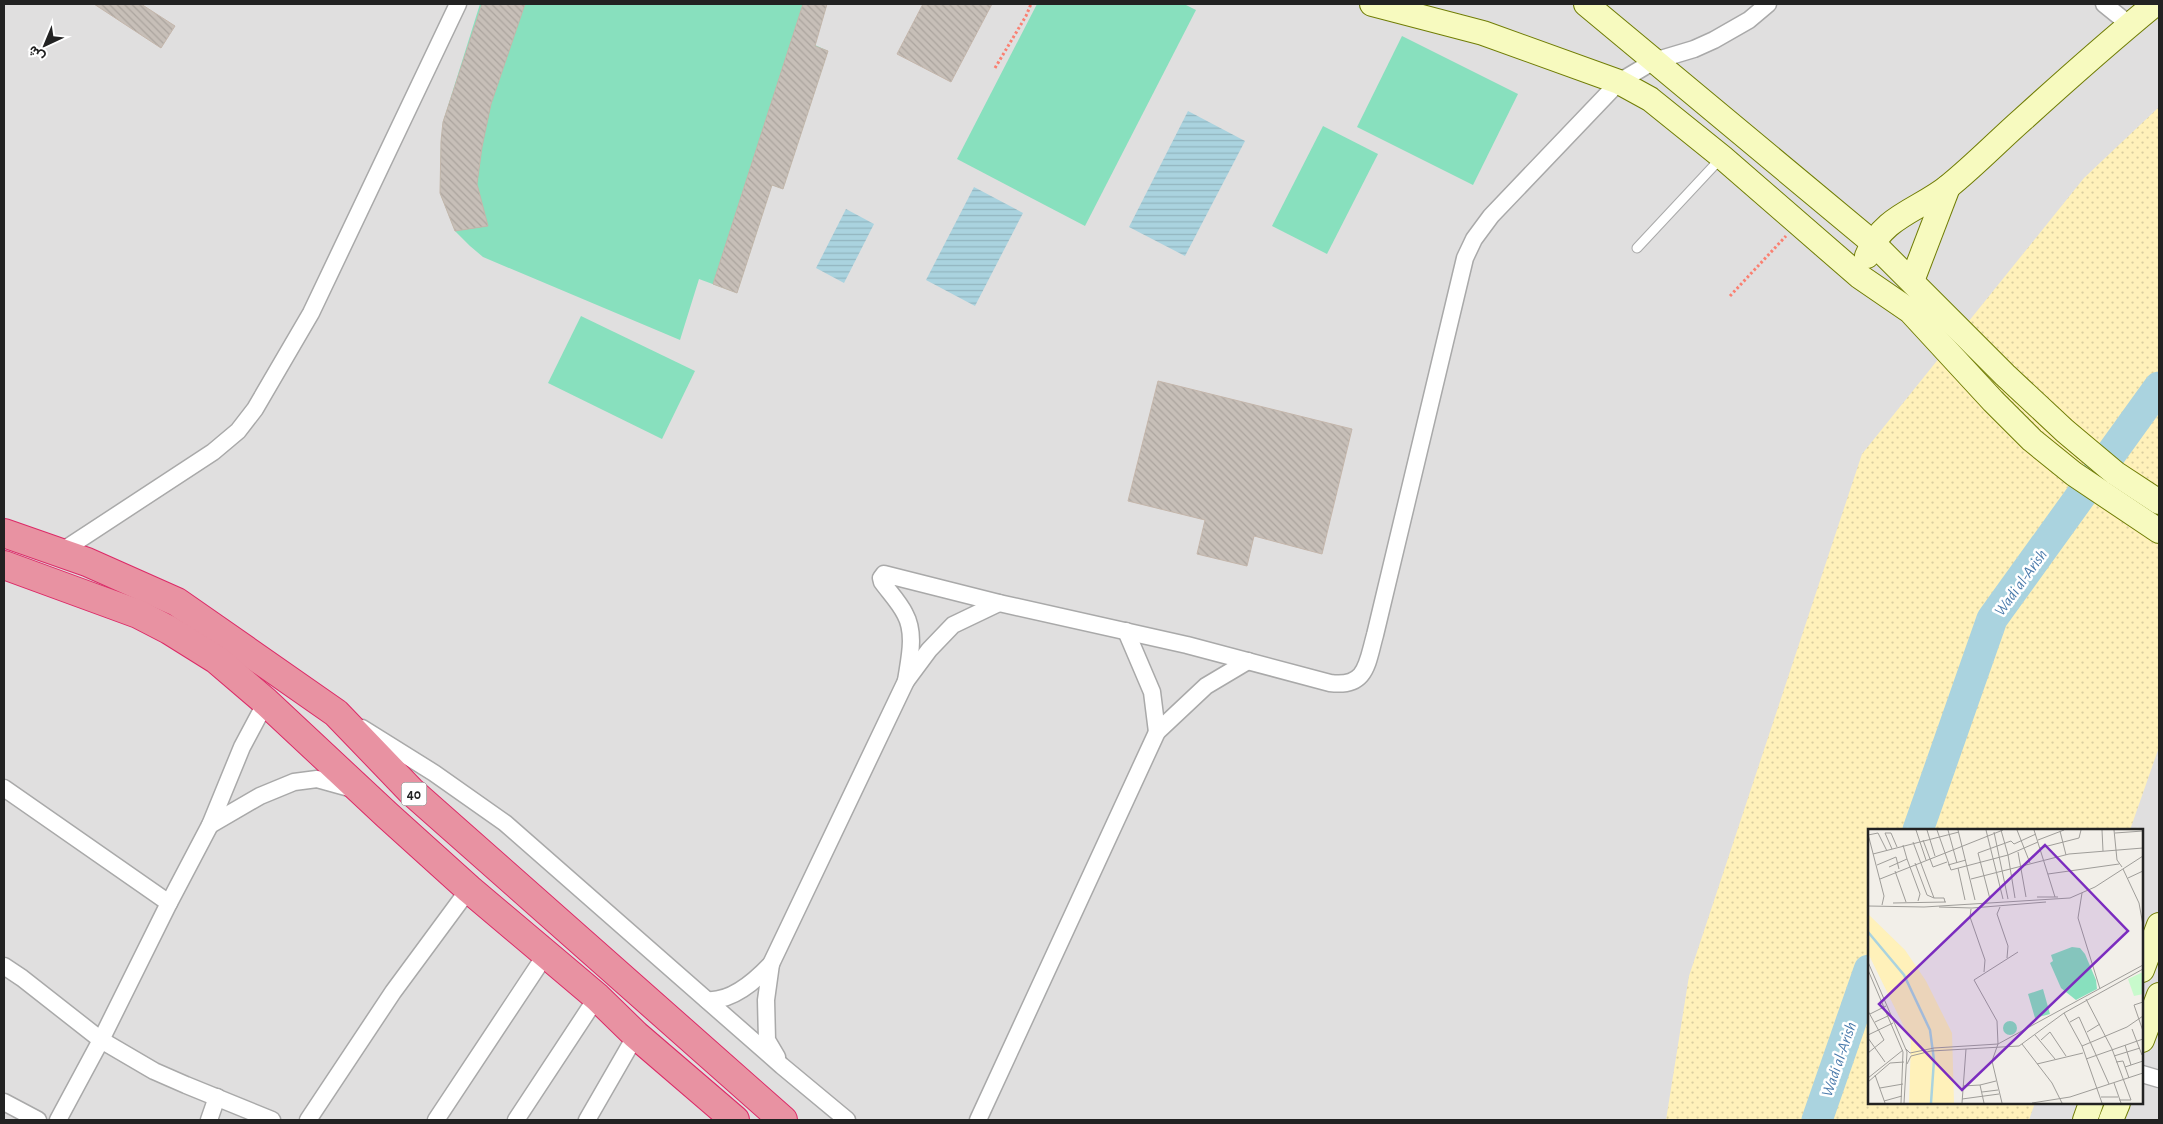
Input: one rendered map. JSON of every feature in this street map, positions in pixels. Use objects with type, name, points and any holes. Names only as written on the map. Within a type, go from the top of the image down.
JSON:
[{"type":"highway","name":"40","points":[[4,533],[87,562],[177,602],[336,712],[411,792],[783,1120]]},
{"type":"highway","name":"40","points":[[4,565],[138,614],[217,660],[266,702],[469,889],[596,997],[727,1117]]},
{"type":"highway","points":[[387,815],[411,792]]},
{"type":"street","points":[[59,553],[213,452],[238,431],[255,409],[311,313],[458,4]]},
{"type":"street","points":[[1372,4],[1483,33],[1618,82],[1650,99],[1722,156],[1859,276],[1916,296],[2006,375],[2065,431],[2115,473],[2159,502]]},
{"type":"street","points":[[1586,4],[1872,242],[1916,296],[1993,401],[2032,440],[2074,474],[2159,531]]},
{"type":"street","points":[[906,681],[911,640],[909,627],[901,608],[882,582],[882,575],[884,574],[1345,685],[1358,678],[1365,670],[1465,258],[1474,239],[1491,216],[1618,82],[1654,61],[1694,49],[1714,40],[1749,20],[1768,4]]},
{"type":"street","points":[[2104,4],[2130,25]]},
{"type":"street","points":[[1859,276],[1872,242],[1906,212],[1948,187],[2092,56],[2155,4]]},
{"type":"street","points":[[1916,296],[1948,187]]},
{"type":"street","points":[[782,1066],[767,1040],[766,1000],[771,964],[906,681],[929,650],[953,625],[999,603]]},
{"type":"street","points":[[1126,631],[1152,692],[1157,732]]},
{"type":"street","points":[[978,1120],[1157,732],[1206,686],[1248,661]]},
{"type":"street","points":[[58,1120],[101,1040],[210,825],[242,747],[266,702]]},
{"type":"street","points":[[336,712],[434,773],[505,823],[782,1066],[847,1120]]},
{"type":"street","points":[[210,825],[260,796],[294,782],[316,779],[362,792]]},
{"type":"street","points":[[4,788],[169,903]]},
{"type":"street","points":[[308,1120],[393,992],[469,889]]},
{"type":"street","points":[[2143,967],[2159,925]]},
{"type":"street","points":[[436,1120],[546,954]]},
{"type":"street","points":[[707,1000],[715,1000],[741,990],[771,964]]},
{"type":"street","points":[[4,966],[101,1040],[154,1070],[272,1120]]},
{"type":"street","points":[[2143,1037],[2159,995]]},
{"type":"street","points":[[516,1120],[596,997]]},
{"type":"street","points":[[587,1120],[636,1035]]},
{"type":"street","points":[[2143,1074],[2159,1079]]},
{"type":"street","points":[[209,1120],[217,1097]]},
{"type":"street","points":[[4,1102],[38,1120]]},
{"type":"street","points":[[2085,1120],[2092,1104]]},
{"type":"street","points":[[2112,1120],[2118,1104]]},
{"type":"lane","points":[[1637,248],[1722,156]]},
{"type":"path","points":[[996,68],[1031,4]]},
{"type":"path","points":[[1730,296],[1798,223]]},
{"type":"shaded area","points":[[4,4],[2159,4],[2159,1120],[4,1120]]},
{"type":"sand","points":[[2159,107],[2159,747],[2130,829],[1868,829],[1868,1104],[2035,1104],[2029,1120],[1666,1120],[1689,976],[1862,454],[2084,178]]},
{"type":"green space","points":[[480,4],[827,4],[815,45],[828,51],[783,189],[772,185],[737,293],[699,279],[680,340],[483,257],[455,231],[440,193],[443,122]]},
{"type":"green space","points":[[1037,4],[1184,4],[1196,10],[1085,226],[957,159]]},
{"type":"green space","points":[[1402,36],[1518,94],[1473,185],[1357,127]]},
{"type":"green space","points":[[1323,126],[1378,154],[1327,254],[1272,226]]},
{"type":"green space","points":[[581,316],[695,371],[662,439],[548,383]]},
{"type":"water","points":[[1188,111],[1245,141],[1185,256],[1129,227]]},
{"type":"water","points":[[974,187],[1023,213],[975,306],[926,280]]},
{"type":"water","points":[[846,209],[874,224],[844,283],[816,268]]},
{"type":"building","points":[[94,4],[141,4],[175,26],[161,48]]},
{"type":"building","points":[[482,4],[525,4],[491,104],[482,147],[477,184],[488,226],[455,231],[440,193],[443,122]]},
{"type":"building","points":[[803,4],[827,4],[815,46],[828,51],[783,189],[772,185],[737,293],[713,284]]},
{"type":"building","points":[[923,4],[992,4],[951,82],[897,54]]},
{"type":"building","points":[[1158,381],[1352,429],[1322,554],[1254,536],[1247,566],[1197,554],[1205,520],[1128,501]]},
{"type":"waterway","name":"Wadi al-Arish","points":[[1918,829],[1992,619],[2159,387]]},
{"type":"waterway","name":"Wadi al-Arish","points":[[1817,1120],[1868,973]]}]
